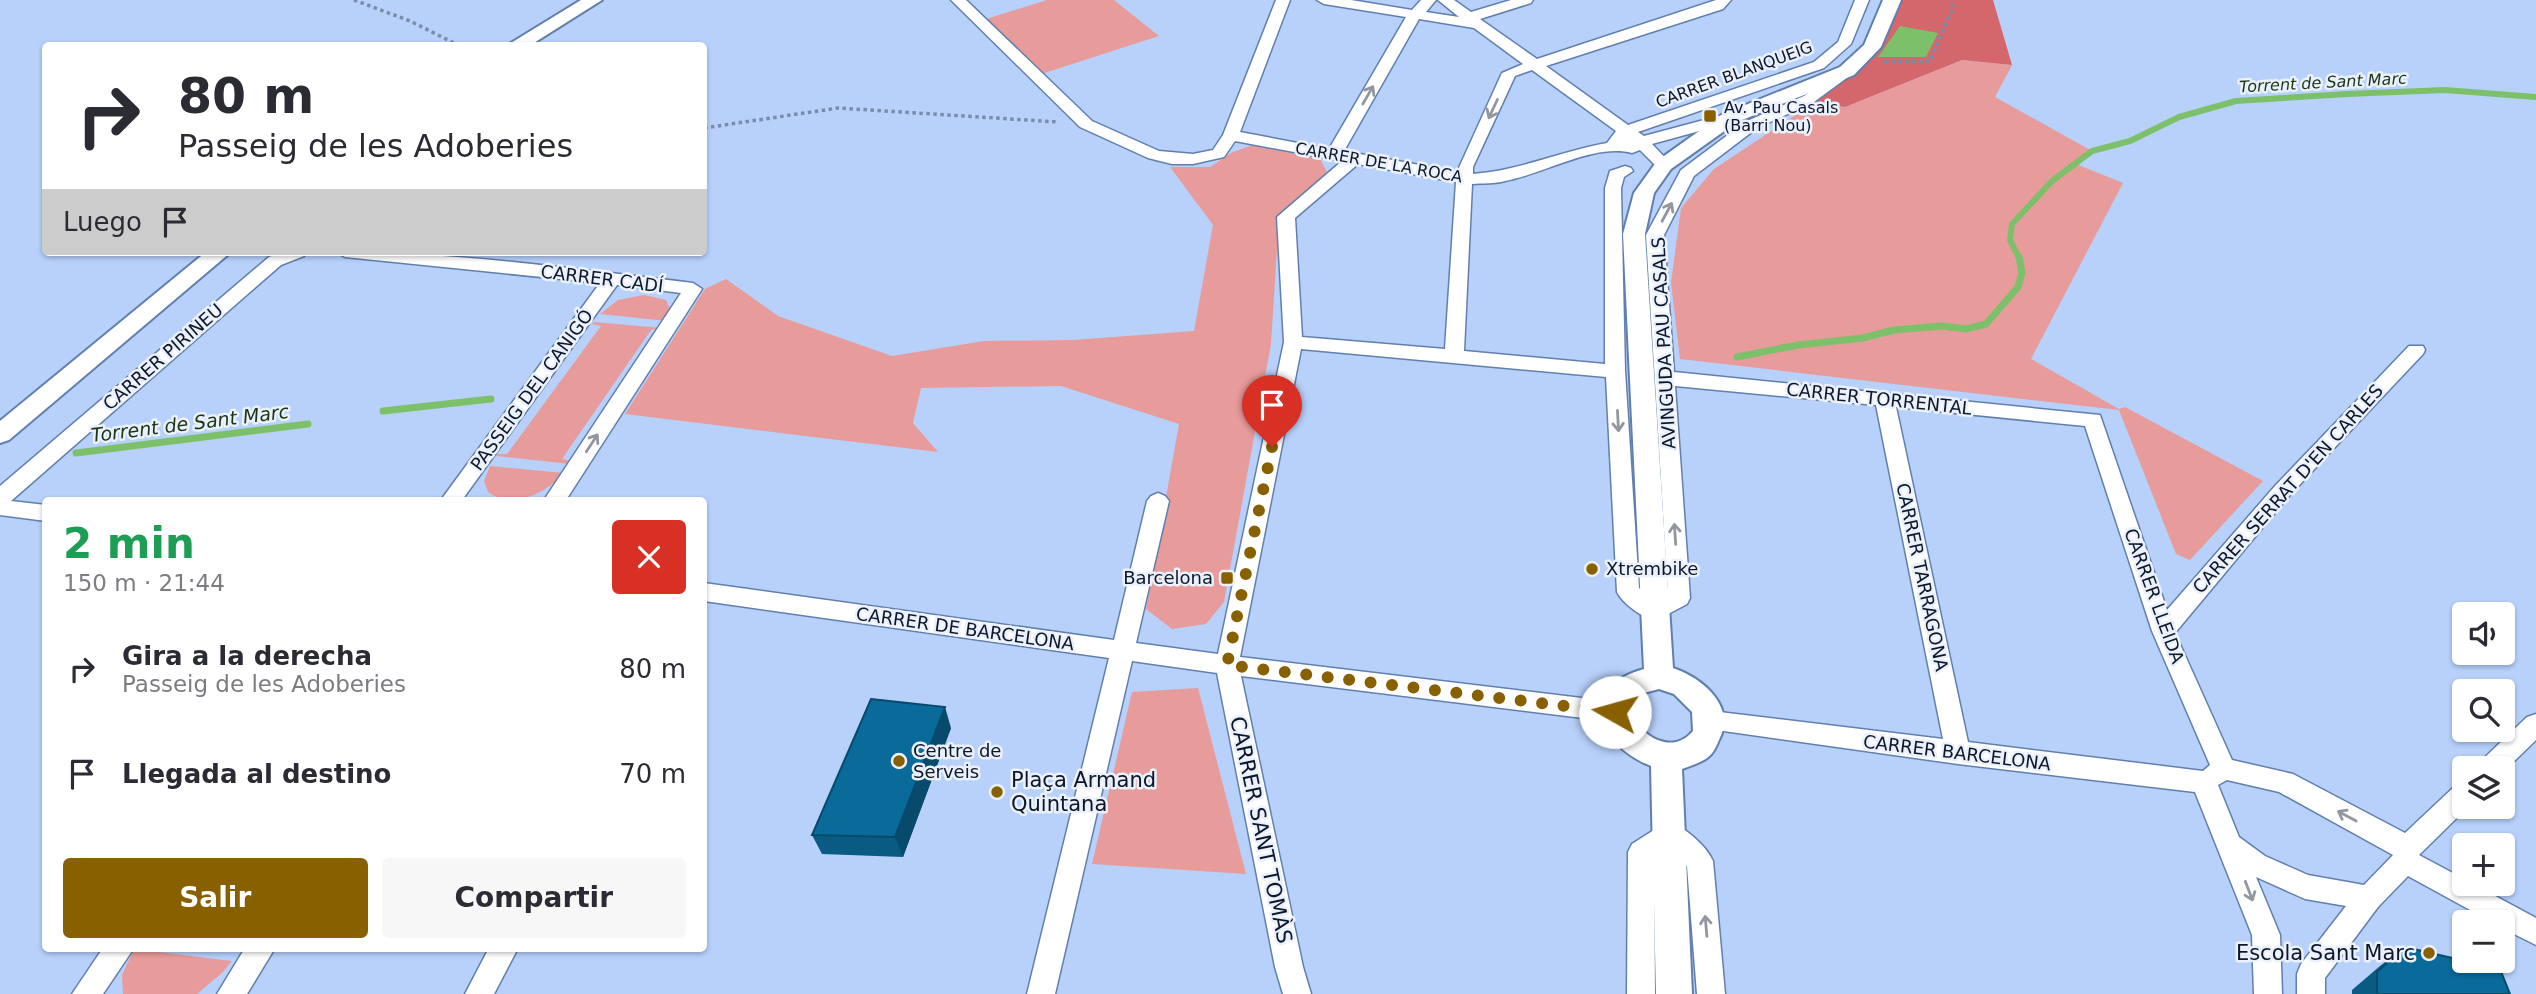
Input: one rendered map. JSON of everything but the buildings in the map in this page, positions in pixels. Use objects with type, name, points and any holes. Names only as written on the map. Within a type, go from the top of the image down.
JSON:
[{"type":"street","points":[[522,42],[593,0]]},
{"type":"street","points":[[958,0],[1086,124],[1154,155],[1172,159],[1193,159],[1218,154],[1231,135],[1283,0]]},
{"type":"street","points":[[1324,0],[1414,16],[1476,21],[1526,0]]},
{"type":"street","points":[[1334,154],[1414,16],[1429,0]]},
{"type":"street","points":[[1445,0],[1641,142],[1664,165]]},
{"type":"street","points":[[1454,358],[1465,166],[1510,73],[1718,6],[1724,0]]},
{"type":"street","name":"CARRER BLANQUEIG","points":[[1626,131],[1819,65],[1844,44],[1863,0]]},
{"type":"street","points":[[1847,71],[1872,47],[1892,0]]},
{"type":"street","name":"AVINGUDA PAU CASALS","points":[[1641,142],[1730,118],[1847,71]]},
{"type":"street","name":"AVINGUDA PAU CASALS","points":[[1655,612],[1679,598],[1655,234],[1687,173],[1751,125],[1809,99],[1847,71]]},
{"type":"street","name":"AVINGUDA PAU CASALS","points":[[1634,234],[1644,193],[1664,165],[1730,118]]},
{"type":"street","points":[[1626,131],[1607,148],[1625,166],[1664,165]]},
{"type":"street","name":"CARRER DE LA ROCA","points":[[1231,135],[1466,179],[1503,177],[1579,153],[1641,142]]},
{"type":"street","points":[[1641,142],[1628,151],[1625,166],[1616,174],[1613,188],[1615,371],[1628,592],[1655,612]]},
{"type":"street","points":[[1354,159],[1286,217],[1293,342],[1227,665],[1615,712]]},
{"type":"street","name":"AVINGUDA PAU CASALS","points":[[1625,166],[1626,195],[1634,234],[1659,677]]},
{"type":"street","points":[[0,434],[215,256]]},
{"type":"street","name":"CARRER PIRINEU","points":[[0,498],[275,261],[288,256]]},
{"type":"street","name":"CARRER CADÍ","points":[[385,256],[692,289],[557,497]]},
{"type":"street","name":"PASSEIG DEL CANIGÓ","points":[[453,497],[612,279]]},
{"type":"street","points":[[1293,342],[1615,371]]},
{"type":"street","name":"CARRER SERRAT D'EN CARLES","points":[[2163,631],[2282,491],[2416,350]]},
{"type":"street","name":"CARRER TORRENTAL","points":[[1664,378],[2093,420]]},
{"type":"street","name":"CARRER TARRAGONA","points":[[1885,400],[1958,753]]},
{"type":"street","name":"CARRER LLEIDA","points":[[2093,420],[2214,776],[2232,846],[2266,935],[2269,994]]},
{"type":"street","points":[[1041,994],[1158,501]]},
{"type":"street","points":[[0,507],[42,512]]},
{"type":"street","name":"CARRER DE BARCELONA","points":[[707,592],[1227,665]]},
{"type":"street","name":"CARRER SANT TOMÀS","points":[[1227,665],[1289,967],[1297,994]]},
{"type":"street","points":[[1659,677],[1683,684],[1702,700],[1711,720],[1707,740],[1690,753],[1666,756],[1641,748],[1622,732],[1615,712],[1620,693],[1636,680],[1659,677]]},
{"type":"street","name":"CARRER BARCELONA","points":[[1711,720],[1958,753],[2214,776]]},
{"type":"street","points":[[2503,756],[2536,724]]},
{"type":"street","points":[[1666,756],[1674,994]]},
{"type":"street","points":[[2214,776],[2284,782],[2536,933]]},
{"type":"street","points":[[2311,994],[2311,974],[2369,898],[2452,807]]},
{"type":"street","points":[[1641,994],[1641,852],[1668,833]]},
{"type":"street","points":[[1668,833],[1700,861],[1711,994]]},
{"type":"street","points":[[2232,846],[2256,864],[2305,887],[2369,898]]},
{"type":"street","points":[[86,994],[117,952]]},
{"type":"street","points":[[230,994],[258,952]]},
{"type":"street","points":[[479,994],[502,952]]},
{"type":"path","points":[[354,0],[410,21],[450,42]]},
{"type":"path","points":[[707,128],[838,108],[1086,124]]},
{"type":"shaded area","points":[[1047,0],[1114,0],[1159,36],[1038,75],[980,21]]},
{"type":"shaded area","points":[[1892,0],[1993,0],[2012,65],[1962,60],[1845,107],[1815,102],[1872,47]]},
{"type":"shaded area","points":[[1900,26],[1938,33],[1926,57],[1878,57]]},
{"type":"shaded area","points":[[1962,60],[2012,65],[1995,97],[2092,151],[2076,164],[2123,183],[2031,359],[2119,409],[2125,407],[2263,481],[2190,560],[2176,554],[2119,410],[1680,359],[1671,283],[1681,208],[1714,169],[1815,102],[1845,107]]},
{"type":"shaded area","points":[[1252,145],[1320,159],[1327,172],[1279,217],[1271,344],[1224,602],[1206,624],[1172,629],[1146,609],[1179,424],[1061,386],[921,388],[913,423],[938,452],[625,414],[705,289],[726,279],[778,316],[892,356],[984,341],[1073,340],[1194,331],[1213,225],[1170,167],[1210,167],[1231,153]]},
{"type":"shaded area","points":[[644,295],[666,300],[670,309],[667,321],[600,314],[618,300]]},
{"type":"shaded area","points":[[594,322],[661,328],[651,330],[562,459],[571,461],[570,464],[496,456],[507,454],[601,326],[592,324]]},
{"type":"shaded area","points":[[490,466],[564,473],[548,487],[529,497],[497,497],[488,492],[484,481]]},
{"type":"shaded area","points":[[1198,688],[1246,874],[1092,864],[1132,692]]},
{"type":"shaded area","points":[[133,952],[158,952],[232,961],[197,994],[123,994],[122,975]]},
{"type":"waterway","name":"Torrent de Sant Marc","points":[[2019,258],[2010,240],[2012,224],[2052,181],[2092,151],[2130,141],[2179,117],[2236,101],[2347,94],[2445,90],[2536,97]]},
{"type":"waterway","name":"Torrent de Sant Marc","points":[[1737,357],[1798,345],[1863,338],[1894,330],[1942,326],[1966,329],[1986,324],[2018,287],[2022,273],[2019,257]]},
{"type":"waterway","name":"Torrent de Sant Marc","points":[[383,411],[491,399]]},
{"type":"waterway","name":"Torrent de Sant Marc","points":[[76,453],[308,424]]},
{"type":"place","name":"Av. Pau Casals (Barri Nou)","points":[[1710,116]]},
{"type":"place","name":"Xtrembike","points":[[1592,569]]},
{"type":"place","name":"Barcelona","points":[[1227,578]]},
{"type":"place","name":"Centre de Serveis","points":[[899,761]]},
{"type":"place","name":"Plaça Armand Quintana","points":[[997,792]]},
{"type":"place","name":"Escola Sant Marc","points":[[2429,953]]},
{"type":"route","points":[[1272,447],[1227,665],[1615,712]]}]
